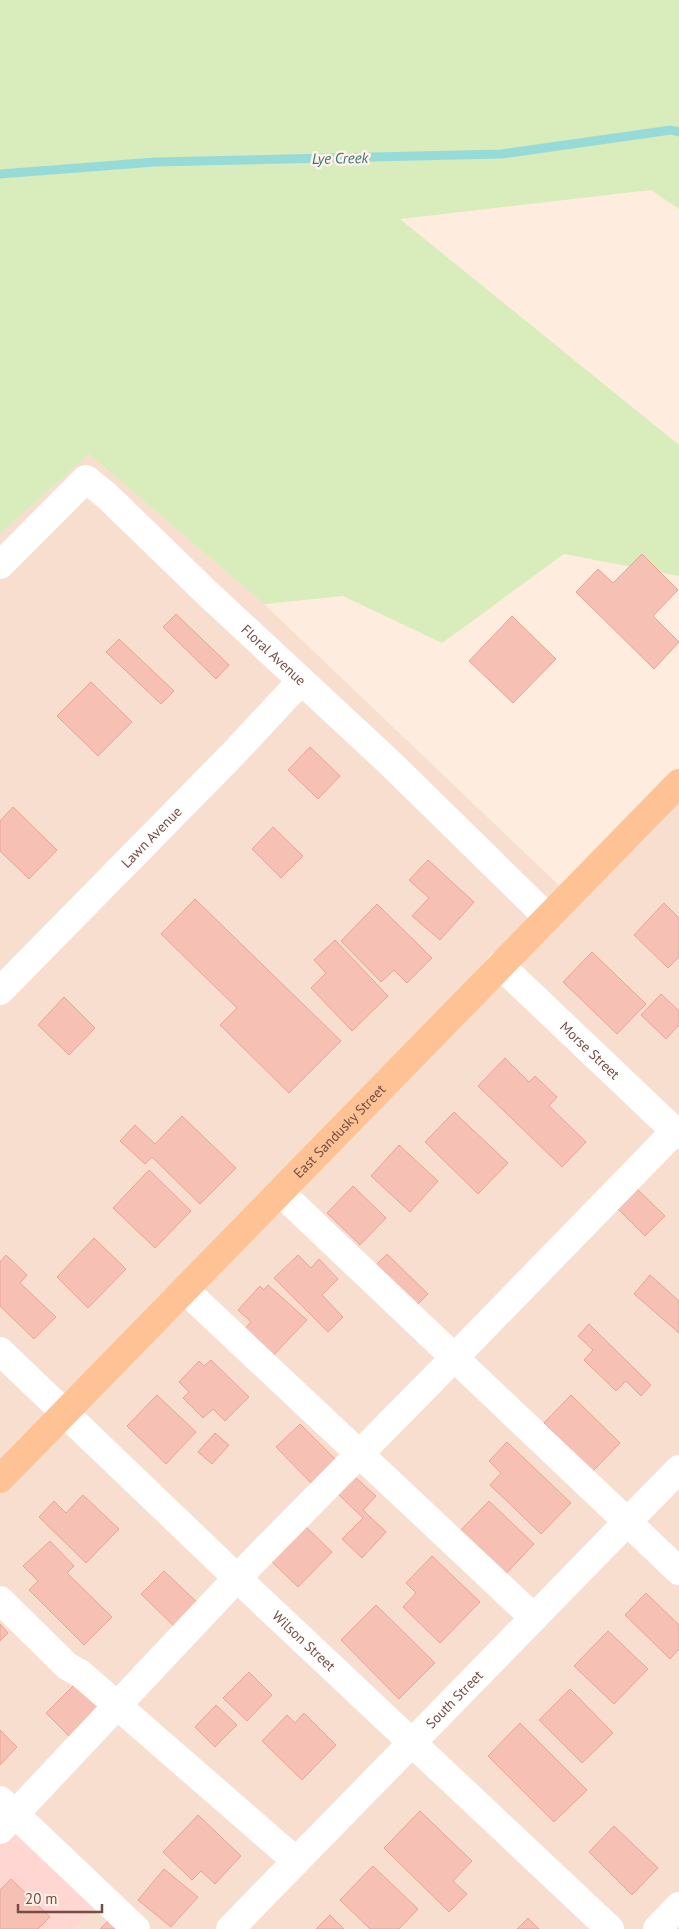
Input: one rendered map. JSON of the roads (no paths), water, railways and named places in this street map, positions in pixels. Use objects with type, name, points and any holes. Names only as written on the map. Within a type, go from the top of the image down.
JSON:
[{"type":"main road","name":"East Sandusky Street","points":[[0,1479],[679,783]]},
{"type":"street","name":"Floral Avenue","points":[[0,565],[86,479],[390,763],[547,917]]},
{"type":"street","name":"Lawn Avenue","points":[[0,991],[232,754],[301,680]]},
{"type":"street","name":"Morse Street","points":[[500,966],[677,1133]]},
{"type":"street","points":[[136,1929],[5,1815],[117,1706],[237,1578],[677,1133]]},
{"type":"street","points":[[280,1192],[679,1571]]},
{"type":"street","points":[[184,1290],[534,1618]]},
{"type":"street","name":"Wilson Street","points":[[0,1351],[237,1578],[610,1929]]},
{"type":"street","name":"South Street","points":[[240,1926],[296,1861],[679,1469]]},
{"type":"street","points":[[0,1600],[67,1666],[80,1674],[296,1861]]},
{"type":"street","points":[[657,1929],[679,1906]]},
{"type":"waterway","name":"Lye Creek","points":[[0,174],[155,162],[502,154],[671,130],[679,132]]}]
